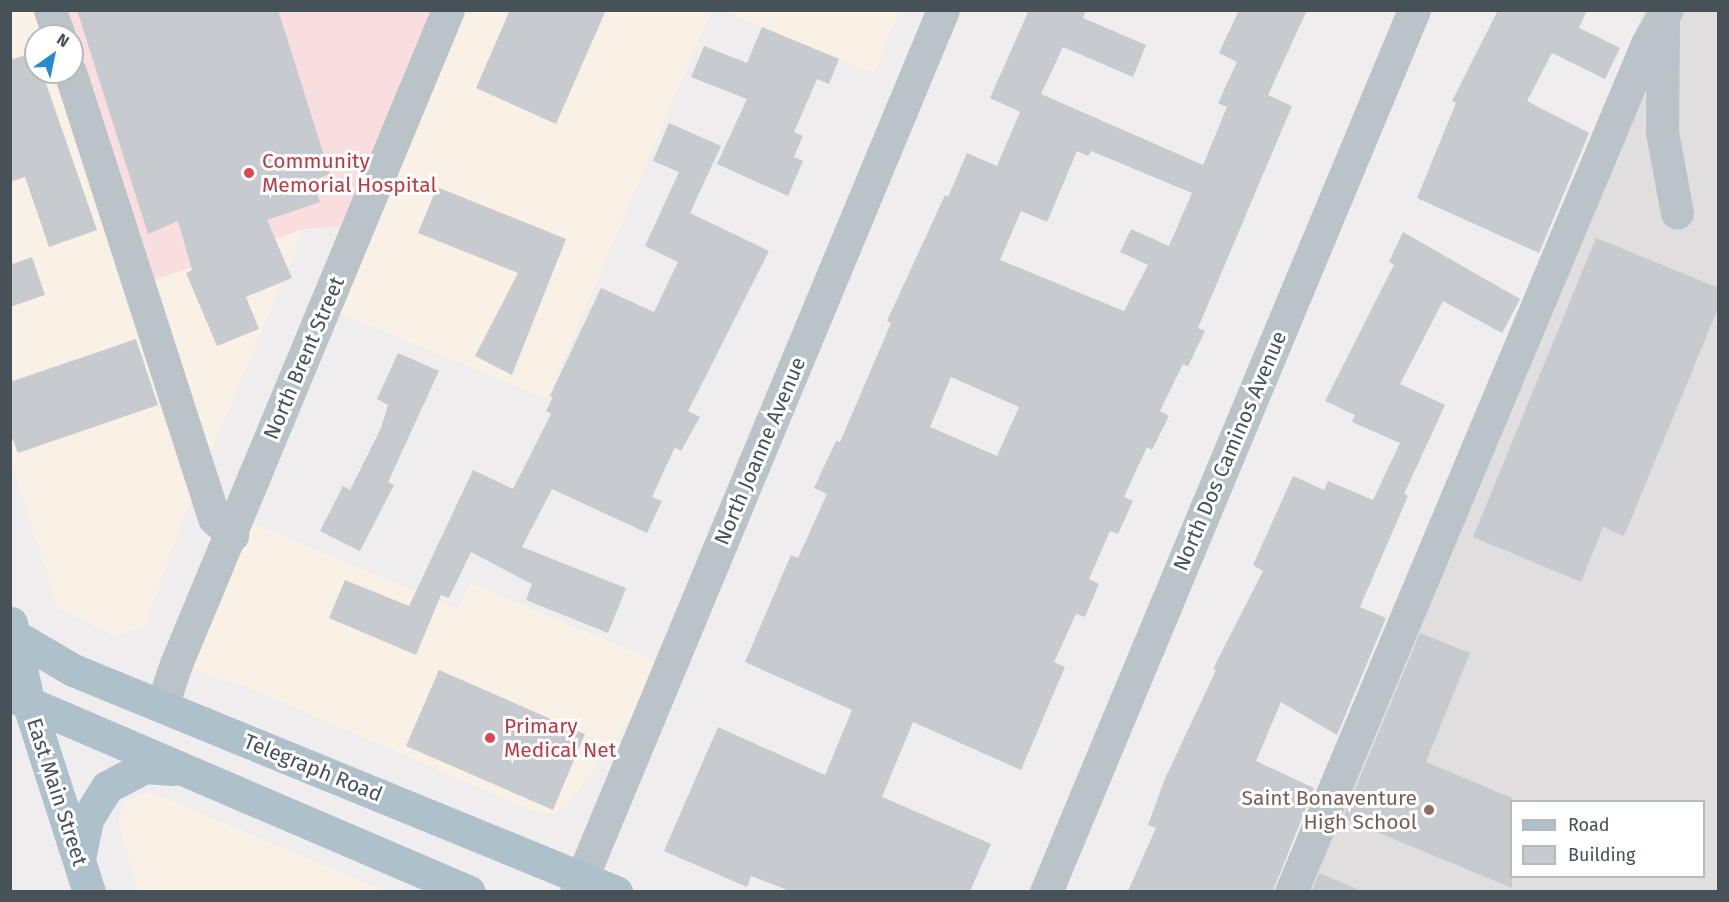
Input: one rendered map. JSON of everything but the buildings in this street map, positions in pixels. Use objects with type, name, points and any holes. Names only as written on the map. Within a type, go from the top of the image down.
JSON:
[{"type":"main road","name":"Telegraph Road","points":[[12,630],[73,670],[579,884],[616,891]]},
{"type":"main road","name":"East Main Street","points":[[12,630],[20,700],[89,891]]},
{"type":"main road","points":[[20,700],[470,891]]},
{"type":"main road","points":[[79,860],[87,819],[107,787],[146,767],[182,770]]},
{"type":"street","name":"North Brent Street","points":[[162,706],[176,664],[232,535],[448,10]]},
{"type":"street","name":"North Joanne Avenue","points":[[579,884],[944,10]]},
{"type":"street","name":"North Dos Caminos Avenue","points":[[1046,891],[1414,10]]},
{"type":"street","points":[[1291,891],[1647,44],[1665,15]]},
{"type":"street","points":[[1665,15],[1662,132],[1677,213]]},
{"type":"street","points":[[74,84],[214,518],[232,535]]},
{"type":"shaded area","points":[[899,10],[874,73],[723,11]]},
{"type":"shaded area","points":[[10,11],[62,11],[67,24],[24,24],[24,84],[84,84],[84,76],[151,280],[304,229],[180,527],[145,626],[115,636],[58,608],[11,462]]},
{"type":"shaded area","name":"Community Memorial Hospital","points":[[62,11],[448,11],[361,224],[304,229],[151,281],[84,78],[84,24],[66,24]]},
{"type":"shaded area","points":[[448,11],[711,11],[547,399],[325,307]]},
{"type":"shaded area","points":[[1644,11],[1718,11],[1718,891],[1280,892]]},
{"type":"shaded area","points":[[238,517],[458,609],[470,583],[670,667],[567,805],[553,814],[541,814],[244,686],[176,664]]},
{"type":"shaded area","points":[[145,792],[163,797],[384,891],[138,891],[118,820],[126,801]]},
{"type":"place","name":"Community Memorial Hospital","points":[[249,173]]},
{"type":"place","name":"Primary Medical Net","points":[[490,738]]},
{"type":"place","name":"Saint Bonaventure High School","points":[[1429,810]]}]
